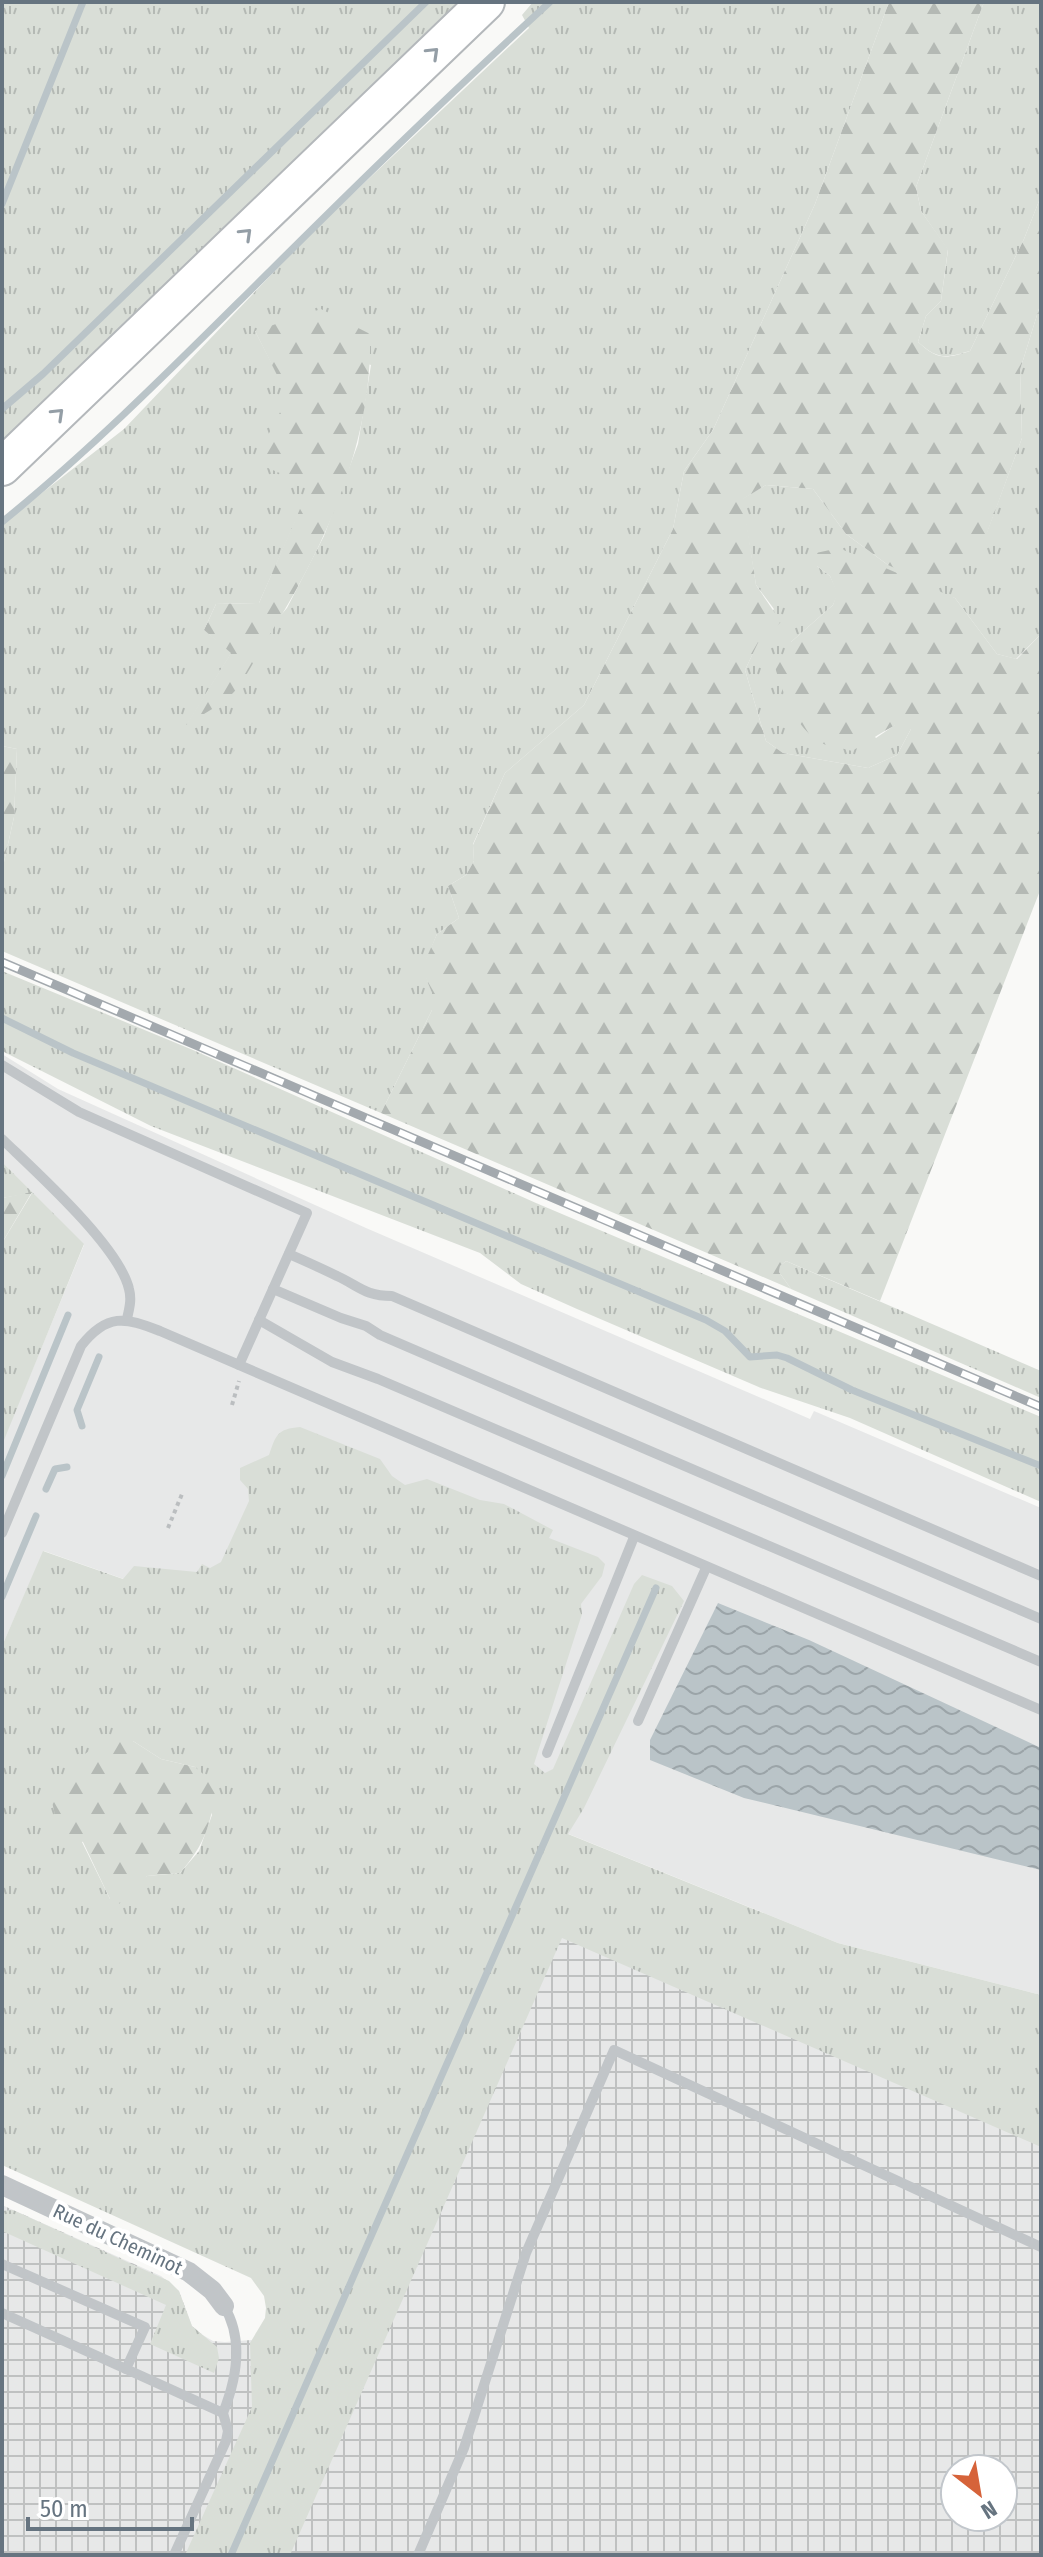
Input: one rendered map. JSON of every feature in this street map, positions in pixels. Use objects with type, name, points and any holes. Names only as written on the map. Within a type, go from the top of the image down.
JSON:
[{"type":"highway","points":[[2,467],[486,2]]},
{"type":"street","name":"Rue du Cheminot","points":[[2,2185],[189,2272],[212,2290],[224,2306]]},
{"type":"lane","points":[[2,1065],[79,1112],[307,1213],[239,1365]]},
{"type":"lane","points":[[2,1139],[53,1188],[121,1267],[131,1300],[127,1319]]},
{"type":"lane","points":[[289,1254],[342,1278],[360,1291],[375,1296],[392,1296],[1041,1576]]},
{"type":"lane","points":[[273,1289],[366,1326],[380,1335],[1041,1619]]},
{"type":"lane","points":[[2,1533],[81,1346],[101,1326],[113,1320],[127,1319],[1041,1710]]},
{"type":"lane","points":[[259,1320],[349,1370],[378,1379],[1041,1662]]},
{"type":"lane","points":[[547,1753],[634,1537]]},
{"type":"lane","points":[[638,1721],[706,1568]]},
{"type":"lane","points":[[418,2555],[464,2448],[526,2253],[614,2050],[1041,2247]]},
{"type":"lane","points":[[2,2264],[145,2327],[126,2369]]},
{"type":"lane","points":[[174,2555],[226,2441],[228,2431],[223,2413],[232,2390],[236,2366],[233,2323],[224,2306]]},
{"type":"lane","points":[[2,2313],[223,2413]]},
{"type":"path","points":[[232,1405],[239,1387]]},
{"type":"path","points":[[168,1528],[182,1494]]},
{"type":"shaded area","points":[[2,1054],[58,1089],[366,1228],[810,1419],[814,1411],[1041,1508],[1041,1995],[838,1943],[346,1744],[138,1584],[44,1551],[2,1646],[2,1443],[84,1245],[2,1162]]},
{"type":"shaded area","points":[[556,1918],[1041,2124],[1041,2555],[274,2555]]},
{"type":"shaded area","points":[[2,2205],[161,2276],[179,2291],[192,2326],[213,2341],[251,2340],[297,2363],[212,2555],[2,2555]]},
{"type":"green space","points":[[2,2],[462,2],[2,445]]},
{"type":"green space","points":[[533,2],[889,2],[815,204],[713,430],[684,471],[673,529],[584,705],[505,773],[473,844],[474,861],[466,875],[448,886],[459,918],[437,934],[423,968],[432,993],[432,1010],[381,1113],[2,951],[2,871],[14,817],[17,749],[2,746],[2,524],[124,429],[311,233],[529,28],[522,15]],"holes":[[[255,331],[371,365],[358,444],[324,536],[287,608],[188,723],[232,652],[204,630],[216,604],[259,603],[311,486],[289,397]]]},
{"type":"green space","points":[[889,2],[984,2],[916,187],[921,211],[948,249],[941,301],[926,316],[918,342],[942,356],[970,351],[1024,239],[1041,196],[1041,302],[1020,370],[1022,438],[987,533],[932,585],[888,565],[846,534],[813,489],[766,485],[743,499],[756,585],[781,622],[758,643],[745,670],[766,741],[783,753],[868,768],[897,755],[911,729],[911,720],[852,751],[821,743],[797,719],[775,667],[791,642],[833,605],[837,593],[830,576],[817,566],[816,553],[839,548],[955,598],[997,654],[1017,659],[1041,634],[1041,888],[880,1301],[786,1261],[779,1272],[791,1289],[381,1113],[432,1010],[432,993],[422,968],[437,934],[459,918],[448,886],[466,875],[474,861],[473,845],[505,773],[584,705],[673,529],[684,471],[713,430],[815,204]]},
{"type":"green space","points":[[984,2],[1041,2],[1041,196],[1024,239],[970,351],[942,356],[918,342],[926,316],[941,301],[948,250],[921,211],[916,187]]},
{"type":"green space","points":[[1041,302],[1041,634],[1016,659],[997,654],[955,598],[817,566],[830,576],[838,593],[833,605],[791,642],[876,738],[902,720],[911,720],[911,729],[897,755],[868,768],[783,753],[766,741],[745,670],[774,609],[756,585],[742,499],[766,485],[813,489],[846,534],[888,565],[965,551],[987,532],[1022,438],[1020,370]]},
{"type":"green space","points":[[321,309],[370,334],[369,375],[353,456],[325,534],[246,676],[227,698],[186,725],[231,653],[204,630],[216,604],[259,603],[310,486],[254,462],[288,397],[255,331]]},
{"type":"green space","points":[[2,746],[17,749],[14,817],[2,871]]},
{"type":"green space","points":[[2,971],[193,1050],[536,1203],[1041,1417],[1041,1502],[850,1418],[761,1388],[577,1309],[521,1284],[480,1253],[151,1126],[2,1051]]},
{"type":"green space","points":[[2,1162],[84,1244],[2,1445],[2,1243],[32,1193],[2,1198]]},
{"type":"green space","points":[[32,1192],[2,1243],[2,1198]]},
{"type":"green space","points":[[786,1261],[1041,1371],[1041,1398],[791,1289],[779,1272]]},
{"type":"green space","points":[[300,1427],[380,1459],[392,1476],[405,1485],[427,1479],[480,1500],[504,1504],[553,1530],[549,1538],[598,1557],[605,1564],[602,1576],[581,1604],[582,1614],[534,1764],[545,1773],[553,1769],[634,1584],[642,1575],[672,1586],[684,1601],[584,1808],[568,1834],[838,1943],[1041,1995],[1041,2147],[562,1938],[290,2555],[185,2555],[252,2407],[250,2343],[265,2318],[264,2296],[251,2278],[2,2165],[2,1646],[43,1551],[123,1579],[134,1566],[197,1572],[202,1564],[210,1568],[221,1562],[249,1501],[248,1489],[240,1480],[240,1468],[269,1455],[278,1434]],"holes":[[[133,1741],[161,1759],[195,1767],[212,1815],[199,1851],[180,1873],[147,1876],[110,1899],[82,1842]]]},
{"type":"green space","points":[[133,1741],[161,1759],[195,1767],[216,1785],[206,1832],[189,1862],[180,1873],[147,1876],[119,1904],[110,1899],[83,1842],[59,1832],[52,1802],[72,1763],[102,1742]]},
{"type":"green space","points":[[13,2210],[169,2281],[179,2291],[192,2326],[217,2347],[219,2358],[214,2373],[150,2344],[166,2305],[2,2231],[2,2211]]},
{"type":"water","points":[[718,1603],[809,1640],[1041,1748],[1041,1870],[744,1798],[650,1760],[650,1740]]},
{"type":"waterway","points":[[2,204],[83,2]]},
{"type":"waterway","points":[[2,409],[43,374],[426,2]]},
{"type":"waterway","points":[[2,522],[140,399],[374,168],[550,2]]},
{"type":"waterway","points":[[2,1018],[73,1053],[706,1320],[725,1331],[750,1357],[777,1355],[787,1358],[852,1390],[1041,1466]]},
{"type":"waterway","points":[[2,1476],[68,1315]]},
{"type":"waterway","points":[[82,1426],[77,1410],[99,1357]]},
{"type":"waterway","points":[[46,1489],[55,1469],[67,1467]]},
{"type":"waterway","points":[[2,1597],[36,1516]]},
{"type":"waterway","points":[[231,2555],[656,1588]]},
{"type":"railway","points":[[2,962],[1041,1407]]}]
